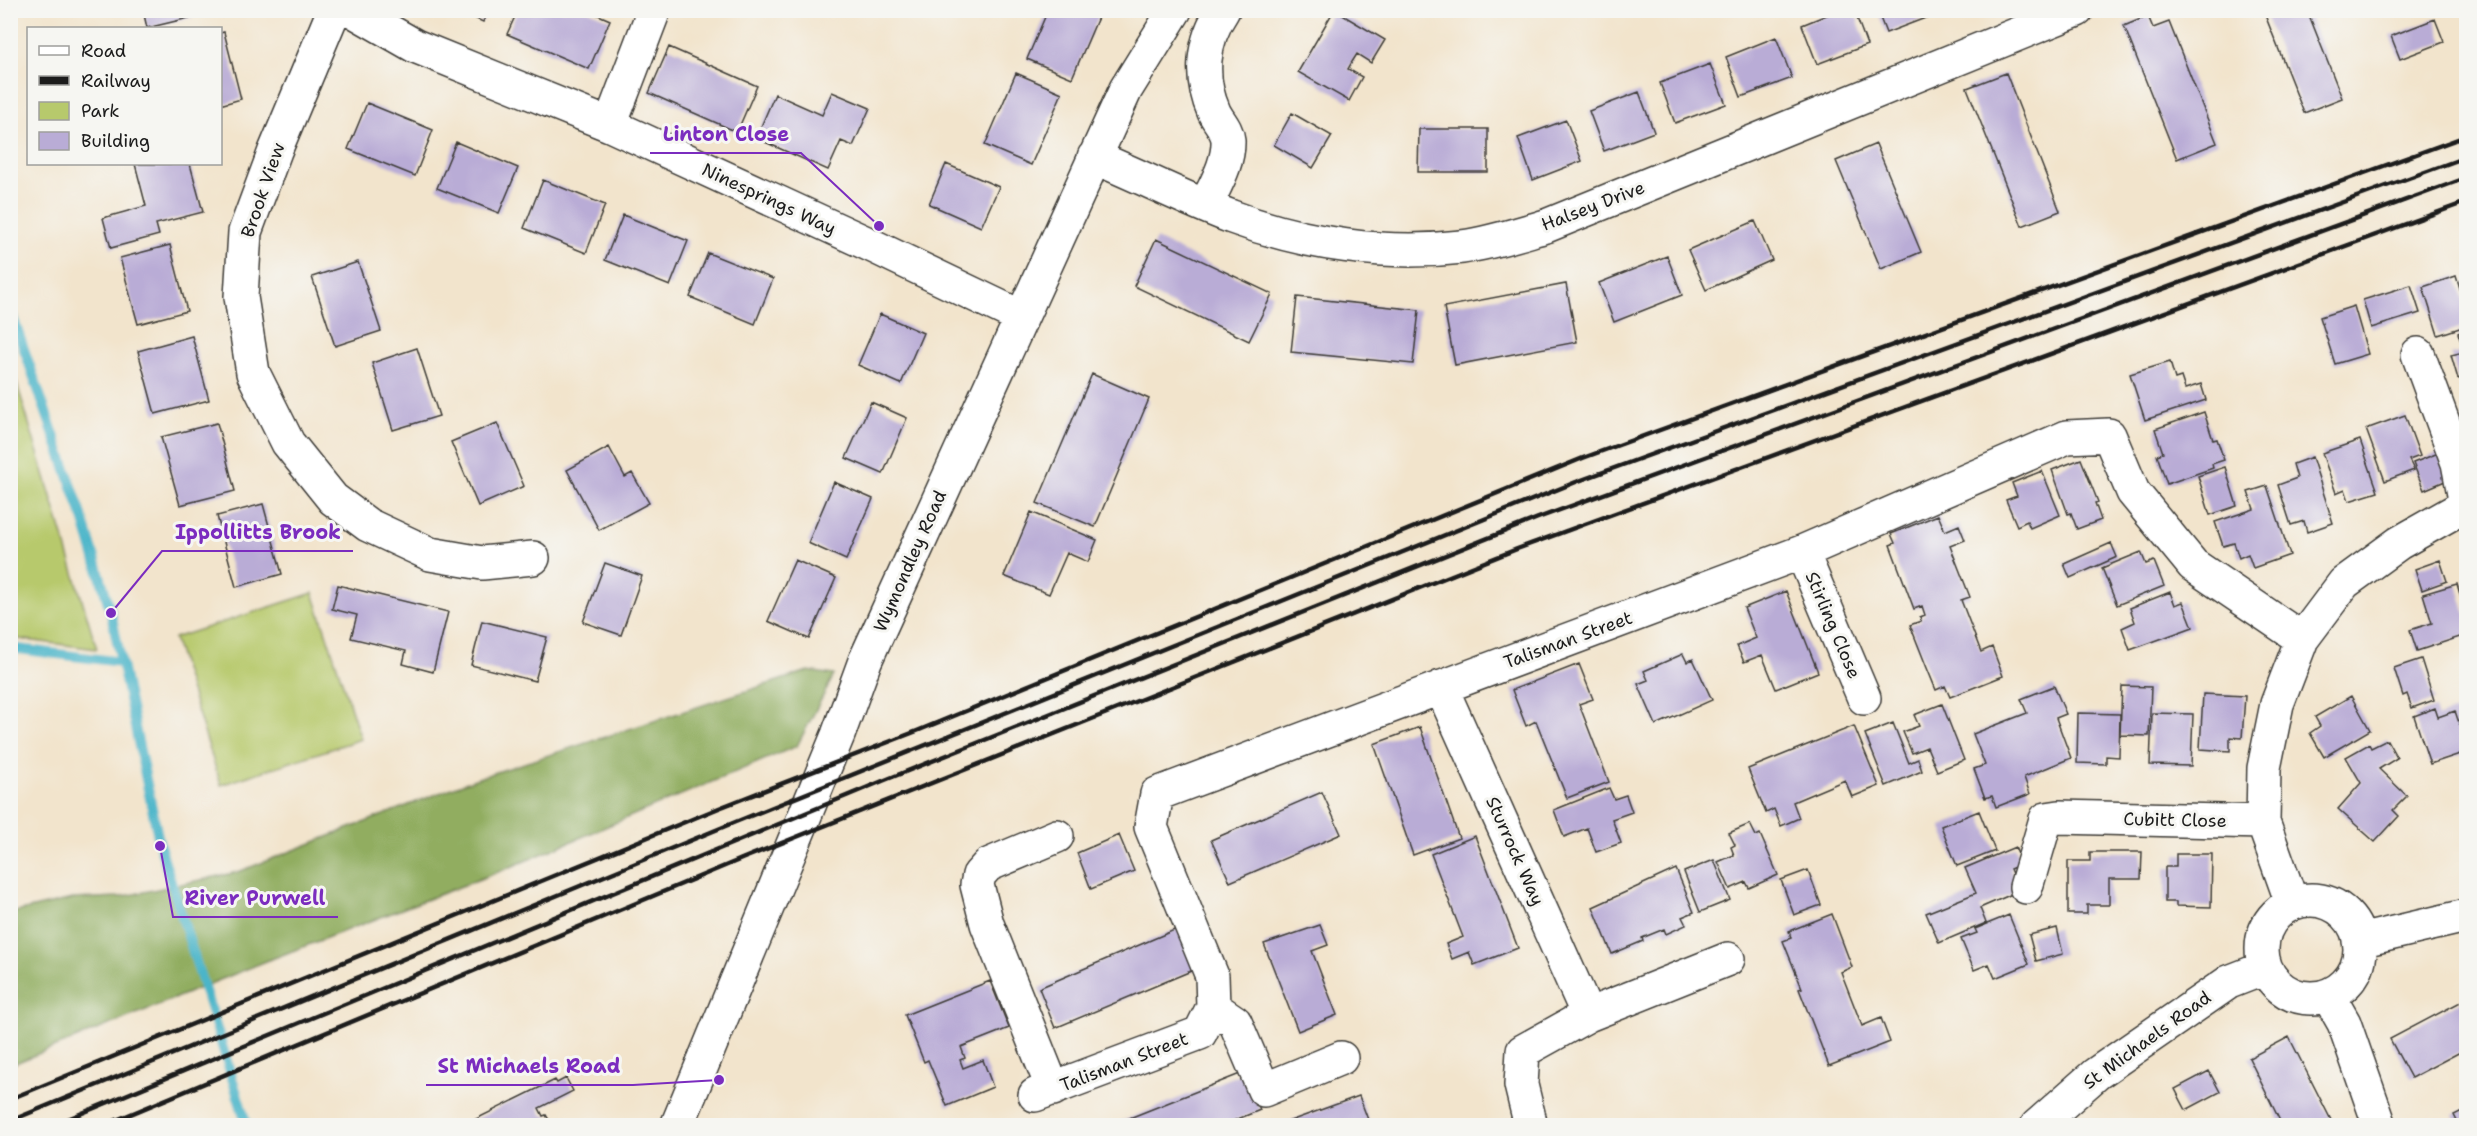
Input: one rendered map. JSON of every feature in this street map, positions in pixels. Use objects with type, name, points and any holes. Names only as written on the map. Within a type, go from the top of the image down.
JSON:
[{"type":"street","name":"Brook View","points":[[334,10],[275,151],[245,232],[241,297],[253,373],[288,443],[333,499],[368,525],[430,554],[482,563],[533,558]]},
{"type":"street","name":"Ninesprings Way","points":[[352,10],[415,46],[610,125],[1021,317]]},
{"type":"street","points":[[610,125],[654,10]]},
{"type":"street","name":"Wymondley Road","points":[[677,1125],[838,735],[865,661],[1126,89],[1175,10]]},
{"type":"street","points":[[1206,205],[1224,167],[1228,139],[1224,128],[1214,114],[1204,74],[1209,36],[1223,10]]},
{"type":"street","name":"Halsey Drive","points":[[1094,157],[1206,205],[1267,228],[1303,238],[1355,246],[1411,250],[1462,247],[1496,241],[1546,226],[2077,10]]},
{"type":"street","points":[[2292,903],[2263,822],[2264,768],[2277,704],[2302,639],[2344,583],[2399,543],[2466,505],[2458,464],[2418,354]]},
{"type":"street","name":"Talisman Street","points":[[1057,836],[988,865],[979,875],[977,885],[987,924],[1044,1092],[1200,1034],[1213,1007],[1212,976],[1151,827],[1157,794],[1802,552],[2067,437],[2109,435],[2133,492],[2193,566],[2302,639]]},
{"type":"street","name":"Stirling Close","points":[[1802,552],[1864,698]]},
{"type":"street","name":"Sturrock Way","points":[[1441,687],[1588,1015]]},
{"type":"street","name":"Cubitt Close","points":[[2026,887],[2046,819],[2263,822]]},
{"type":"street","points":[[2311,899],[2333,905],[2352,922],[2359,941],[2356,967],[2344,985],[2328,995],[2311,998],[2297,996],[2278,986],[2265,968],[2262,946],[2270,922],[2281,909],[2292,903],[2311,899]]},
{"type":"street","points":[[2359,941],[2466,916]]},
{"type":"street","points":[[1531,1125],[1521,1085],[1523,1051],[1588,1015],[1728,958]]},
{"type":"street","name":"St Michaels Road","points":[[2037,1125],[2096,1074],[2229,982],[2265,968]]},
{"type":"street","points":[[2328,995],[2344,1023],[2380,1125]]},
{"type":"street","points":[[1213,1007],[1235,1022],[1264,1090],[1341,1058]]},
{"type":"green space","points":[[11,364],[97,649],[11,638]]},
{"type":"green space","points":[[313,593],[361,739],[221,785],[174,638]]},
{"type":"green space","points":[[808,671],[834,675],[797,746],[506,869],[269,960],[11,1065],[11,913],[72,899],[120,897],[238,872],[475,779]]},
{"type":"building","points":[[143,10],[191,10],[193,17],[147,27]]},
{"type":"building","points":[[457,10],[488,10],[483,22]]},
{"type":"building","points":[[518,10],[587,10],[610,20],[589,69],[507,34]]},
{"type":"building","points":[[1048,10],[1090,10],[1099,15],[1072,78],[1027,59]]},
{"type":"building","points":[[1334,10],[1385,40],[1371,63],[1357,54],[1352,62],[1348,69],[1362,77],[1349,101],[1298,72]]},
{"type":"building","points":[[1839,10],[1854,10],[1867,45],[1817,64],[1802,25]]},
{"type":"building","points":[[1877,10],[1935,10],[1936,14],[1886,33]]},
{"type":"building","points":[[2263,10],[2307,10],[2342,98],[2304,113]]},
{"type":"building","points":[[2148,16],[2153,28],[2169,22],[2217,143],[2177,159],[2124,26]]},
{"type":"building","points":[[2435,19],[2444,42],[2400,59],[2391,36]]},
{"type":"building","points":[[222,32],[224,32],[241,99],[222,104]]},
{"type":"building","points":[[1776,37],[1792,78],[1741,97],[1726,57]]},
{"type":"building","points":[[669,47],[757,86],[737,132],[649,93]]},
{"type":"building","points":[[1710,64],[1726,104],[1675,123],[1660,83]]},
{"type":"building","points":[[1016,73],[1062,93],[1031,165],[985,145]]},
{"type":"building","points":[[2006,73],[2060,211],[2022,226],[1967,88]]},
{"type":"building","points":[[832,92],[870,108],[853,146],[841,141],[828,170],[756,138],[775,94],[822,115]]},
{"type":"building","points":[[1639,92],[1654,132],[1604,151],[1589,111]]},
{"type":"building","points":[[367,103],[433,130],[415,176],[348,149]]},
{"type":"building","points":[[1292,113],[1332,136],[1313,168],[1274,145]]},
{"type":"building","points":[[1566,120],[1582,161],[1533,180],[1518,138]]},
{"type":"building","points":[[1419,129],[1488,129],[1488,172],[1418,172]]},
{"type":"building","points":[[456,142],[518,168],[499,213],[437,188]]},
{"type":"building","points":[[1876,144],[1921,252],[1881,269],[1836,161]]},
{"type":"building","points":[[946,164],[999,187],[981,227],[929,204]]},
{"type":"building","points":[[135,165],[190,165],[203,212],[156,224],[159,235],[111,248],[103,218],[146,206]]},
{"type":"building","points":[[543,180],[605,205],[586,253],[524,228]]},
{"type":"building","points":[[623,215],[688,241],[670,286],[605,260]]},
{"type":"building","points":[[1755,221],[1772,260],[1706,290],[1688,250]]},
{"type":"building","points":[[1156,239],[1272,294],[1249,341],[1134,286]]},
{"type":"building","points":[[170,245],[187,311],[138,324],[120,258]]},
{"type":"building","points":[[708,253],[773,279],[755,324],[690,297]]},
{"type":"building","points":[[1667,256],[1682,295],[1614,322],[1599,283]]},
{"type":"building","points":[[358,262],[381,331],[335,346],[312,277]]},
{"type":"building","points":[[2456,276],[2466,309],[2466,326],[2438,335],[2423,287]]},
{"type":"building","points":[[1566,284],[1577,342],[1455,365],[1444,307]]},
{"type":"building","points":[[2411,285],[2420,313],[2371,328],[2363,300]]},
{"type":"building","points":[[1297,297],[1419,310],[1413,364],[1291,352]]},
{"type":"building","points":[[2354,306],[2368,354],[2335,364],[2320,317]]},
{"type":"building","points":[[880,314],[923,333],[901,384],[858,365]]},
{"type":"building","points":[[2466,330],[2466,376],[2458,379],[2451,355],[2464,352],[2458,333]]},
{"type":"building","points":[[192,336],[209,400],[155,414],[138,351]]},
{"type":"building","points":[[417,348],[439,416],[393,430],[372,363]]},
{"type":"building","points":[[2170,362],[2175,379],[2181,377],[2185,389],[2201,384],[2206,400],[2145,420],[2130,374]]},
{"type":"building","points":[[1092,374],[1149,399],[1095,527],[1037,503]]},
{"type":"building","points":[[871,402],[907,418],[883,474],[846,458]]},
{"type":"building","points":[[2204,412],[2213,440],[2217,439],[2224,460],[2212,464],[2213,468],[2167,484],[2157,455],[2163,453],[2155,429]]},
{"type":"building","points":[[2405,415],[2420,456],[2409,460],[2414,470],[2385,481],[2366,429]]},
{"type":"building","points":[[217,423],[235,491],[180,505],[161,437]]},
{"type":"building","points":[[497,423],[524,486],[478,506],[451,442]]},
{"type":"building","points":[[2360,440],[2378,492],[2349,501],[2345,489],[2336,493],[2322,453]]},
{"type":"building","points":[[609,447],[625,477],[632,473],[649,503],[599,530],[567,470]]},
{"type":"building","points":[[2441,452],[2452,478],[2424,490],[2413,463]]},
{"type":"building","points":[[2312,457],[2333,523],[2307,532],[2304,521],[2291,525],[2278,485],[2297,478],[2293,464]]},
{"type":"building","points":[[2081,459],[2098,502],[2095,503],[2101,520],[2077,529],[2071,513],[2068,514],[2052,470]]},
{"type":"building","points":[[2225,467],[2237,506],[2210,515],[2198,476]]},
{"type":"building","points":[[2042,471],[2060,515],[2030,528],[2027,521],[2017,526],[2006,500],[2017,496],[2012,483]]},
{"type":"building","points":[[834,482],[873,499],[846,560],[808,543]]},
{"type":"building","points":[[2267,486],[2290,555],[2253,568],[2248,554],[2239,558],[2234,543],[2223,546],[2215,522],[2254,509],[2248,492]]},
{"type":"building","points":[[263,504],[282,574],[236,587],[217,516]]},
{"type":"building","points":[[1031,512],[1097,540],[1088,562],[1067,553],[1049,594],[1004,576]]},
{"type":"building","points":[[1938,515],[1945,531],[1959,525],[1965,540],[1950,546],[1970,597],[1961,600],[1981,652],[1992,647],[2003,676],[1950,697],[1945,686],[1936,690],[1910,625],[1921,621],[1920,617],[1925,615],[1922,606],[1914,609],[1890,545],[1895,543],[1891,534]]},
{"type":"building","points":[[2111,543],[2117,557],[2070,578],[2064,564]]},
{"type":"building","points":[[2141,552],[2146,564],[2154,561],[2164,586],[2117,605],[2102,568]]},
{"type":"building","points":[[795,560],[836,578],[809,639],[768,621]]},
{"type":"building","points":[[2440,560],[2447,581],[2422,590],[2415,569]]},
{"type":"building","points":[[605,563],[642,576],[621,635],[583,622]]},
{"type":"building","points":[[2457,584],[2466,615],[2466,635],[2417,651],[2410,630],[2432,623],[2423,594]]},
{"type":"building","points":[[338,585],[448,612],[433,672],[403,664],[406,651],[351,638],[357,615],[332,609]]},
{"type":"building","points":[[1786,591],[1818,672],[1776,689],[1762,655],[1744,662],[1737,646],[1756,638],[1744,608]]},
{"type":"building","points":[[2170,592],[2175,605],[2183,602],[2193,627],[2130,650],[2122,628],[2135,622],[2130,608]]},
{"type":"building","points":[[482,621],[547,637],[535,681],[471,665]]},
{"type":"building","points":[[1683,654],[1687,662],[1693,659],[1712,700],[1656,725],[1638,684],[1648,680],[1644,671]]},
{"type":"building","points":[[2421,659],[2434,700],[2412,708],[2407,694],[2403,696],[2394,668]]},
{"type":"building","points":[[1579,664],[1593,699],[1579,704],[1609,782],[1567,798],[1536,721],[1526,726],[1512,690]]},
{"type":"building","points":[[2054,686],[2066,714],[2056,718],[2071,758],[2024,777],[2030,794],[1996,807],[1992,796],[1985,798],[1974,769],[1985,765],[1973,734],[2027,713],[2021,699]]},
{"type":"building","points":[[2122,686],[2151,687],[2149,736],[2120,735]]},
{"type":"building","points":[[2203,694],[2245,696],[2242,738],[2230,737],[2230,751],[2200,749]]},
{"type":"building","points":[[2351,696],[2370,730],[2324,757],[2310,733],[2320,726],[2315,717]]},
{"type":"building","points":[[1942,704],[1964,760],[1937,771],[1927,747],[1912,753],[1903,732],[1919,726],[1914,715]]},
{"type":"building","points":[[2435,708],[2438,717],[2455,711],[2466,744],[2466,752],[2430,764],[2414,716]]},
{"type":"building","points":[[2078,713],[2120,714],[2119,757],[2106,756],[2106,764],[2077,763]]},
{"type":"building","points":[[2152,713],[2193,714],[2191,766],[2150,765]]},
{"type":"building","points":[[1893,723],[1909,763],[1918,759],[1922,771],[1886,786],[1865,734]]},
{"type":"building","points":[[1854,726],[1879,786],[1852,797],[1845,780],[1793,802],[1799,818],[1781,826],[1774,809],[1766,813],[1748,769]]},
{"type":"building","points":[[1420,727],[1459,838],[1413,855],[1374,744]]},
{"type":"building","points":[[2387,740],[2397,758],[2379,769],[2407,796],[2393,810],[2399,816],[2375,842],[2338,809],[2361,783],[2346,757],[2369,744],[2371,748]]},
{"type":"building","points":[[1609,788],[1614,799],[1626,795],[1632,812],[1612,819],[1621,843],[1596,852],[1587,828],[1564,837],[1554,810]]},
{"type":"building","points":[[1322,792],[1341,834],[1230,882],[1211,840]]},
{"type":"building","points":[[1979,811],[1995,851],[1957,866],[1941,826]]},
{"type":"building","points":[[1750,824],[1756,836],[1760,834],[1778,875],[1749,888],[1746,882],[1730,889],[1718,862],[1734,855],[1731,847],[1735,845],[1729,833]]},
{"type":"building","points":[[1119,835],[1134,871],[1091,889],[1077,853]]},
{"type":"building","points":[[1475,836],[1518,948],[1474,965],[1469,952],[1452,959],[1446,944],[1463,937],[1431,854]]},
{"type":"building","points":[[2015,847],[2022,864],[2010,869],[2019,891],[1980,908],[1986,923],[1939,943],[1926,913],[1976,893],[1965,868]]},
{"type":"building","points":[[2090,852],[2142,852],[2141,879],[2109,879],[2109,905],[2087,905],[2087,914],[2068,914],[2068,861],[2090,861]]},
{"type":"building","points":[[2176,854],[2212,854],[2211,907],[2176,906],[2176,902],[2165,902],[2165,867],[2176,867]]},
{"type":"building","points":[[1714,860],[1730,900],[1700,912],[1684,872]]},
{"type":"building","points":[[1676,869],[1694,912],[1682,917],[1686,925],[1666,934],[1664,929],[1612,954],[1593,907]]},
{"type":"building","points":[[1808,870],[1821,905],[1794,915],[1781,880]]},
{"type":"building","points":[[1832,914],[1852,967],[1841,972],[1862,1026],[1881,1018],[1890,1042],[1829,1066],[1783,941],[1791,938],[1789,931]]},
{"type":"building","points":[[2009,915],[2029,964],[1995,978],[1989,964],[1974,970],[1961,939],[1977,933],[1975,929]]},
{"type":"building","points":[[1186,925],[1203,966],[1055,1028],[1039,988]]},
{"type":"building","points":[[1320,925],[1328,945],[1312,951],[1337,1015],[1298,1031],[1264,944]]},
{"type":"building","points":[[2057,928],[2063,954],[2036,961],[2029,935]]},
{"type":"building","points":[[990,981],[1009,1028],[961,1047],[965,1058],[960,1060],[963,1068],[983,1060],[993,1087],[947,1106],[928,1060],[924,1062],[905,1015]]},
{"type":"building","points":[[2466,999],[2466,1049],[2411,1078],[2390,1039]]},
{"type":"building","points":[[2289,1037],[2333,1124],[2282,1125],[2249,1058]]},
{"type":"building","points":[[2209,1071],[2220,1092],[2186,1110],[2175,1089]]},
{"type":"building","points":[[1245,1072],[1260,1110],[1223,1125],[1112,1125]]},
{"type":"building","points":[[566,1078],[573,1091],[539,1108],[552,1125],[470,1125],[468,1123],[555,1080],[557,1083]]},
{"type":"building","points":[[1359,1096],[1370,1125],[1279,1125]]},
{"type":"building","points":[[2466,1109],[2466,1125],[2459,1125],[2454,1115]]},
{"type":"waterway","points":[[10,309],[84,521],[111,613],[160,846],[247,1126]]},
{"type":"waterway","points":[[10,648],[121,662]]},
{"type":"railway","points":[[10,1099],[719,808],[917,731],[1583,458],[2466,136]]},
{"type":"railway","points":[[10,1121],[728,825],[1576,482],[2466,157]]},
{"type":"railway","points":[[51,1126],[885,780],[1538,518],[2466,178]]},
{"type":"railway","points":[[102,1126],[744,858],[1517,549],[2466,202]]},
{"type":"place","name":"Linton Close","points":[[879,226]]},
{"type":"place","name":"Ippollitts Brook","points":[[111,613]]},
{"type":"place","name":"River Purwell","points":[[160,846]]},
{"type":"place","name":"St Michaels Road","points":[[719,1080]]}]
